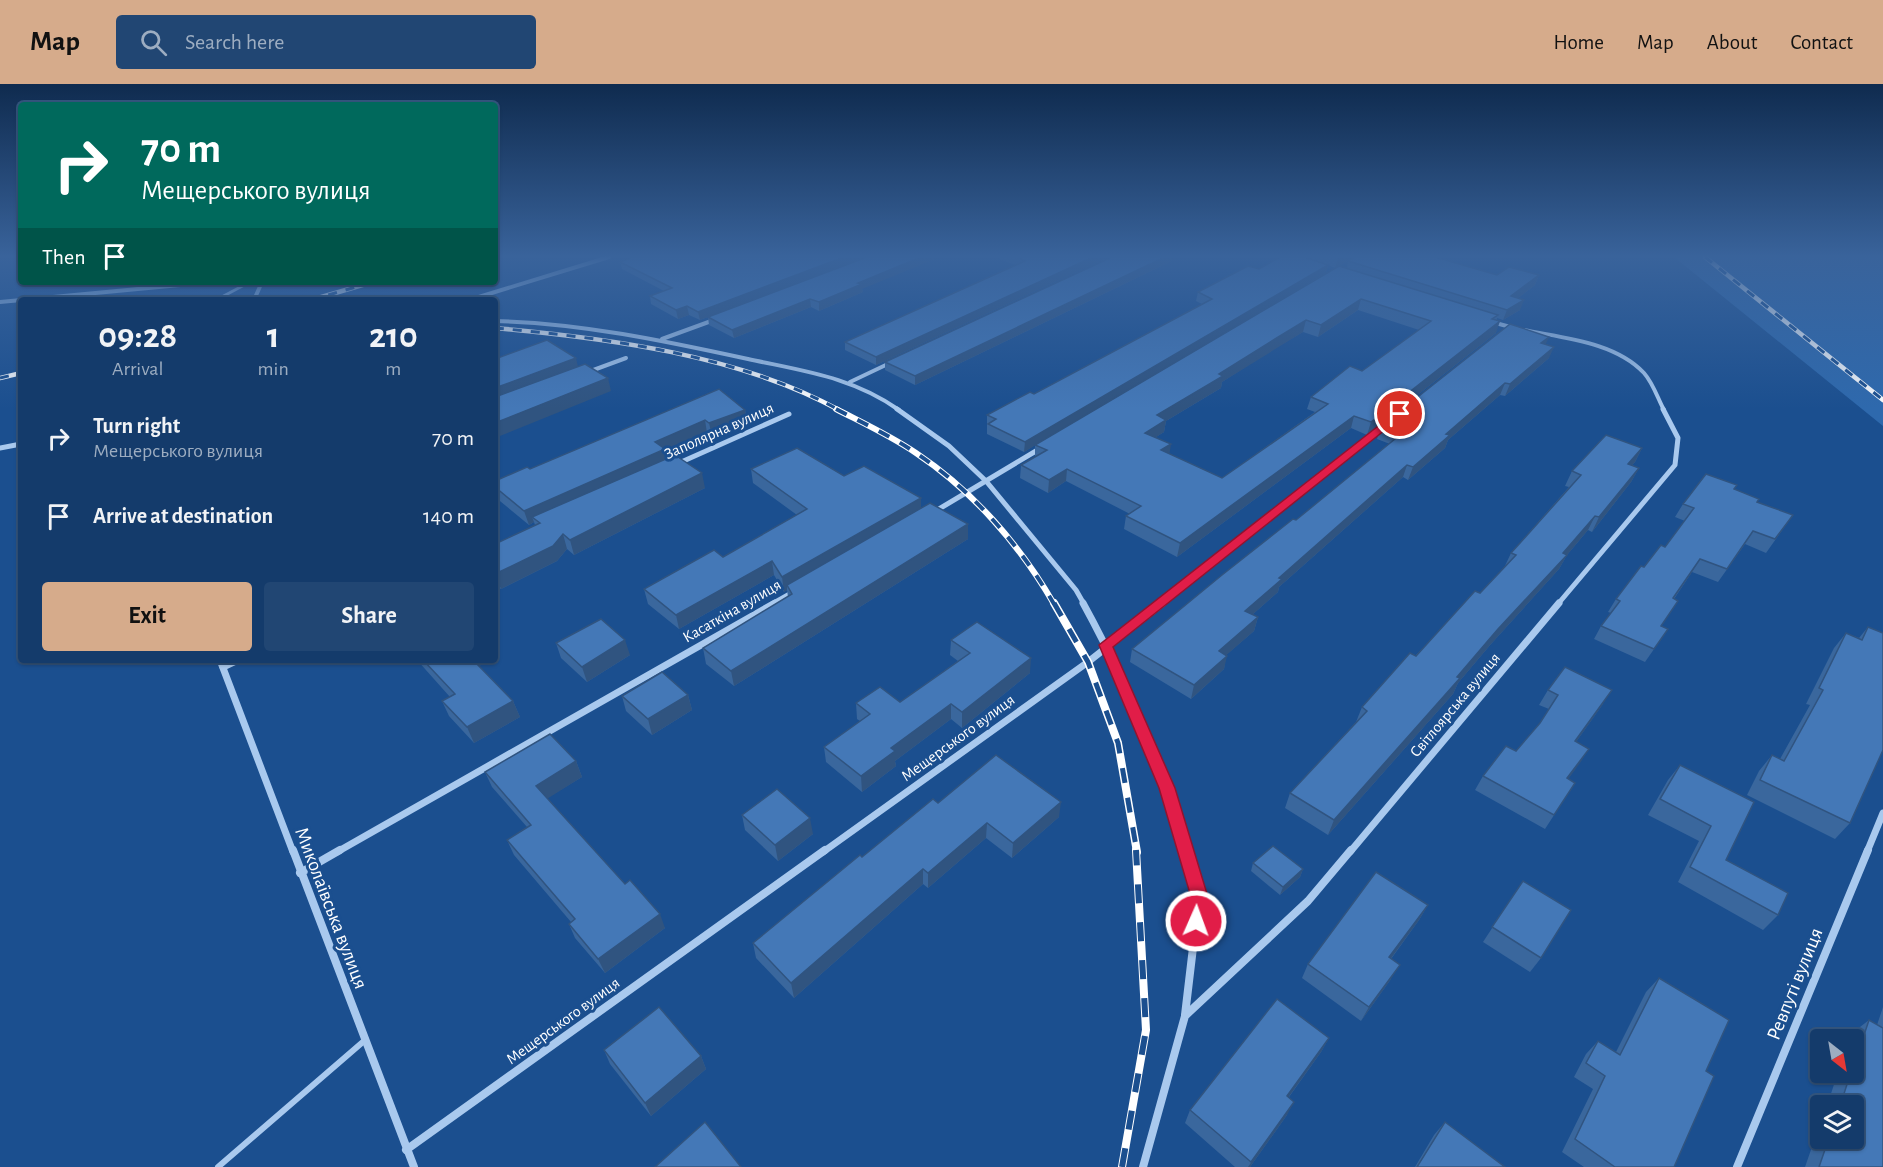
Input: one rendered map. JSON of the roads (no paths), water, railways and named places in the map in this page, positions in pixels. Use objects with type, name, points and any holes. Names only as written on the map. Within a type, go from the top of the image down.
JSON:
[{"type":"street","points":[[662,340],[716,319]]},
{"type":"street","points":[[498,321],[536,322],[662,340],[850,382],[889,403],[949,446],[986,481],[1076,590],[1106,645],[1167,788],[1199,897],[1185,1016],[1143,1167]]},
{"type":"street","name":"Світлоярська вулиця","points":[[1185,1016],[1308,901],[1675,465],[1678,438],[1646,374],[1625,358],[1596,345],[1488,321]]},
{"type":"street","points":[[1501,335],[1510,327]]},
{"type":"street","points":[[582,374],[626,358]]},
{"type":"street","points":[[850,382],[893,362]]},
{"type":"street","name":"Заполярна вулиця","points":[[669,468],[789,414]]},
{"type":"street","name":"Мещерського вулиця","points":[[406,1150],[1079,669],[1106,645],[1388,424]]},
{"type":"street","points":[[926,516],[1047,444]]},
{"type":"street","points":[[0,448],[18,445]]},
{"type":"street","name":"Касаткіна вулиця","points":[[300,873],[803,586]]},
{"type":"street","name":"Миколаївська вулиця","points":[[222,663],[300,873],[414,1167]]},
{"type":"street","name":"Ревпуті вулиця","points":[[1737,1167],[1883,813]]},
{"type":"lane","points":[[218,1167],[364,1041]]},
{"type":"railway","points":[[1768,308],[1883,400]]},
{"type":"railway","points":[[498,328],[582,337],[672,352],[759,375],[839,410]]},
{"type":"railway","points":[[0,378],[18,374]]},
{"type":"railway","points":[[836,409],[906,447],[957,484],[1010,540],[1054,604]]},
{"type":"railway","points":[[1054,603],[1088,662],[1118,743],[1137,852]]},
{"type":"railway","points":[[1122,1167],[1146,1030],[1136,850]]}]
